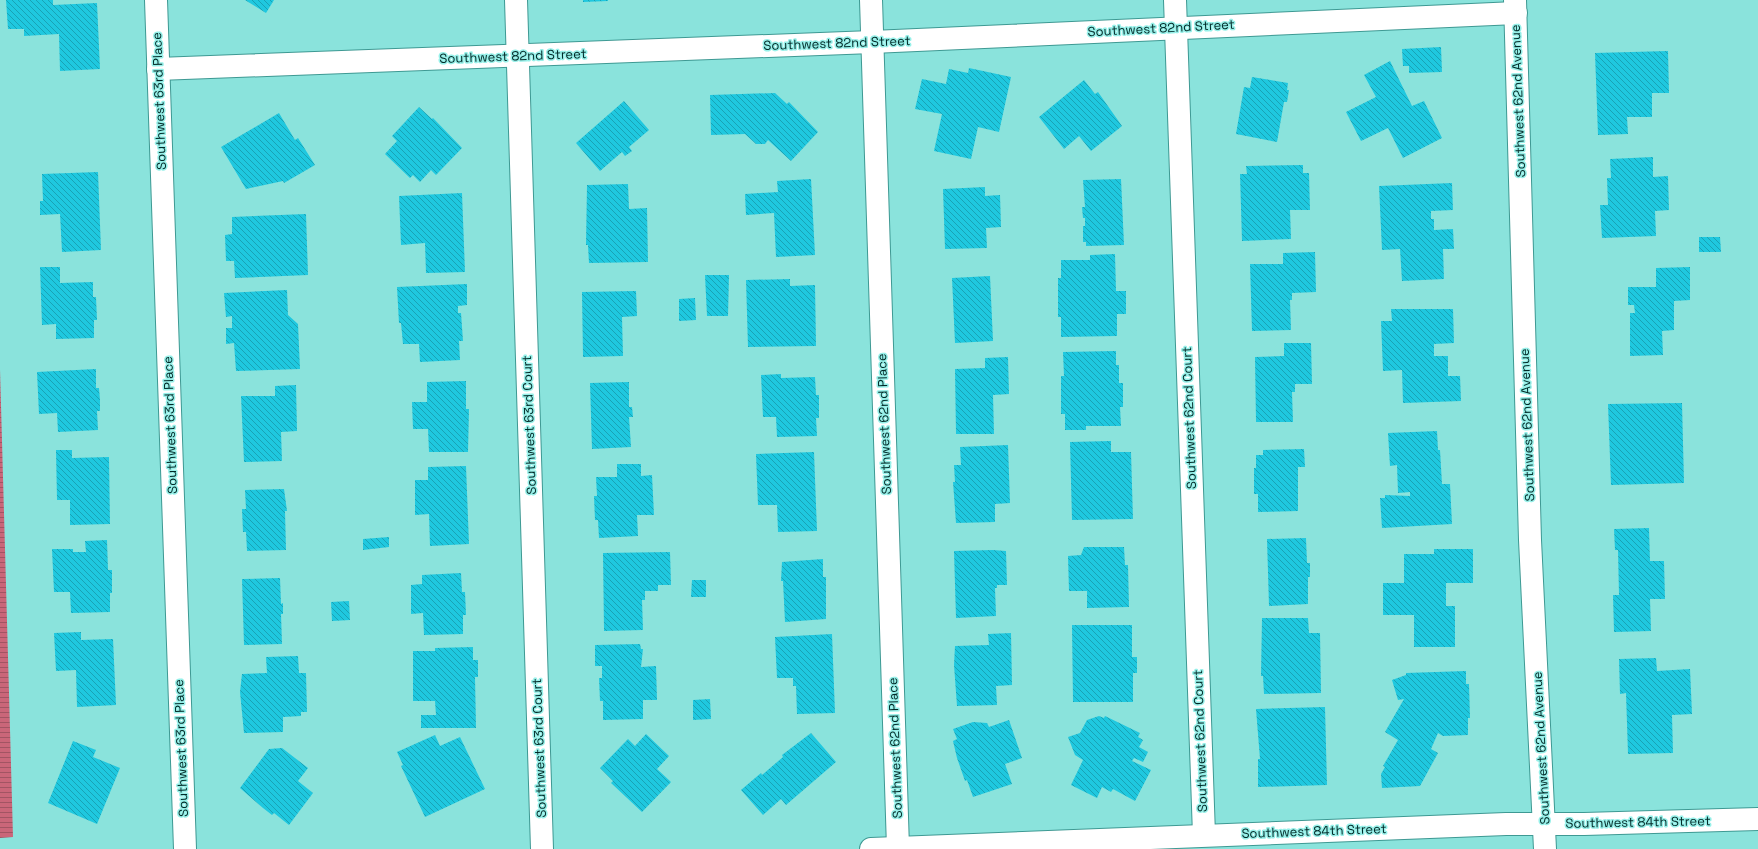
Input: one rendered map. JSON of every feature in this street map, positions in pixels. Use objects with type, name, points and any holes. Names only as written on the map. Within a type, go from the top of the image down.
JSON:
[{"type":"street","name":"Southwest 63rd Place","points":[[156,0],[185,849]]},
{"type":"street","name":"Southwest 63rd Court","points":[[516,0],[542,849]]},
{"type":"street","name":"Southwest 62nd Place","points":[[871,0],[898,848]]},
{"type":"street","name":"Southwest 62nd Court","points":[[1175,0],[1204,835]]},
{"type":"street","name":"Southwest 82nd Street","points":[[158,69],[872,42],[1175,27],[1515,7]]},
{"type":"street","name":"Southwest 62nd Avenue","points":[[1515,7],[1530,540],[1545,849]]},
{"type":"street","name":"Southwest 84th Street","points":[[870,849],[1204,835],[1758,818]]},
{"type":"shaded area","points":[[0,369],[13,837],[0,838]]},
{"type":"building","points":[[6,0],[53,0],[53,5],[97,3],[100,69],[60,71],[59,34],[24,36],[24,29],[8,29]]},
{"type":"building","points":[[245,0],[274,0],[266,13]]},
{"type":"building","points":[[583,0],[608,0],[608,1],[583,2]]},
{"type":"building","points":[[1441,47],[1442,72],[1409,73],[1409,66],[1403,66],[1402,49]]},
{"type":"building","points":[[1668,51],[1669,93],[1652,93],[1652,117],[1627,117],[1628,134],[1598,135],[1595,53]]},
{"type":"building","points":[[1390,61],[1412,106],[1424,101],[1442,138],[1403,158],[1388,128],[1361,141],[1346,112],[1376,97],[1364,75]]},
{"type":"building","points":[[969,68],[1011,77],[999,132],[978,127],[971,159],[934,151],[942,114],[915,109],[922,79],[946,84],[949,69],[968,73]]},
{"type":"building","points":[[1252,77],[1288,83],[1287,90],[1289,90],[1287,102],[1284,102],[1277,142],[1236,134],[1244,87],[1250,88]]},
{"type":"building","points":[[1084,80],[1095,94],[1098,92],[1122,126],[1091,151],[1079,136],[1064,149],[1039,117]]},
{"type":"building","points":[[775,93],[787,104],[789,102],[818,132],[791,161],[768,140],[765,144],[756,144],[745,134],[711,135],[710,95]]},
{"type":"building","points":[[624,101],[649,130],[629,147],[632,151],[625,156],[622,152],[600,171],[576,143]]},
{"type":"building","points":[[419,107],[432,119],[433,118],[462,148],[436,175],[431,170],[420,182],[413,175],[410,178],[385,154],[397,141],[392,136]]},
{"type":"building","points":[[279,113],[295,140],[298,138],[315,165],[284,183],[283,181],[246,189],[221,147]]},
{"type":"building","points":[[1653,157],[1653,177],[1668,176],[1669,210],[1655,211],[1656,236],[1602,238],[1600,205],[1608,205],[1607,178],[1611,178],[1610,159]]},
{"type":"building","points":[[1303,165],[1303,173],[1309,173],[1310,210],[1290,210],[1291,239],[1242,241],[1240,174],[1247,174],[1246,166]]},
{"type":"building","points":[[98,172],[101,250],[62,252],[60,214],[40,215],[40,201],[43,201],[42,174]]},
{"type":"building","points":[[811,179],[815,255],[776,257],[774,213],[746,215],[745,194],[778,192],[777,181]]},
{"type":"building","points":[[1121,179],[1124,245],[1086,246],[1086,242],[1083,242],[1083,226],[1085,226],[1085,218],[1083,218],[1082,207],[1085,207],[1083,180]]},
{"type":"building","points":[[1452,183],[1453,210],[1431,211],[1431,219],[1434,219],[1434,230],[1453,229],[1454,249],[1443,249],[1444,279],[1402,281],[1400,249],[1382,250],[1379,186]]},
{"type":"building","points":[[628,184],[629,209],[647,208],[648,262],[589,263],[588,245],[586,245],[587,185]]},
{"type":"building","points":[[985,187],[985,196],[1000,195],[1001,227],[986,228],[987,248],[945,249],[943,189]]},
{"type":"building","points":[[462,193],[465,272],[426,273],[425,243],[401,245],[399,196]]},
{"type":"building","points":[[306,214],[308,275],[235,278],[234,261],[226,261],[225,235],[232,234],[232,217]]},
{"type":"building","points":[[1699,237],[1720,237],[1721,252],[1699,252]]},
{"type":"building","points":[[1315,252],[1316,292],[1292,293],[1292,300],[1290,300],[1291,330],[1252,331],[1250,264],[1283,264],[1283,253]]},
{"type":"building","points":[[1115,254],[1116,291],[1126,291],[1126,314],[1117,314],[1117,336],[1061,337],[1061,317],[1058,317],[1058,278],[1061,278],[1061,260],[1090,260],[1090,255]]},
{"type":"building","points":[[40,267],[60,267],[60,283],[93,282],[93,297],[96,297],[97,320],[94,320],[94,338],[56,339],[56,324],[42,325]]},
{"type":"building","points":[[1690,267],[1690,300],[1674,301],[1674,330],[1662,331],[1663,355],[1630,356],[1630,313],[1635,313],[1634,305],[1628,305],[1628,287],[1656,287],[1656,268]]},
{"type":"building","points":[[705,275],[729,275],[728,316],[707,316]]},
{"type":"building","points":[[990,276],[993,341],[955,343],[952,278]]},
{"type":"building","points":[[790,279],[790,286],[815,285],[816,346],[748,347],[746,280]]},
{"type":"building","points":[[467,284],[467,305],[458,306],[458,313],[461,313],[463,341],[459,341],[460,360],[420,362],[419,344],[403,344],[401,323],[399,323],[397,287]]},
{"type":"building","points":[[287,290],[288,315],[298,324],[300,369],[236,371],[234,343],[226,344],[226,328],[232,328],[232,316],[226,317],[224,293]]},
{"type":"building","points":[[636,291],[637,316],[622,317],[623,356],[583,357],[582,292]]},
{"type":"building","points":[[695,298],[696,320],[679,321],[679,299]]},
{"type":"building","points":[[1391,309],[1453,309],[1454,343],[1434,344],[1434,356],[1448,356],[1448,376],[1460,376],[1461,401],[1403,403],[1402,370],[1383,371],[1381,321],[1392,321]]},
{"type":"building","points":[[1284,343],[1311,343],[1312,384],[1295,384],[1295,392],[1292,392],[1293,422],[1256,422],[1255,357],[1284,356]]},
{"type":"building","points":[[1116,351],[1116,365],[1119,365],[1119,383],[1123,383],[1123,407],[1120,407],[1121,426],[1086,426],[1086,430],[1065,430],[1065,414],[1061,414],[1061,376],[1064,376],[1063,352]]},
{"type":"building","points":[[1008,357],[1009,394],[993,395],[994,434],[956,434],[955,369],[985,368],[985,358]]},
{"type":"building","points":[[96,369],[96,388],[99,388],[100,400],[100,411],[97,411],[98,430],[58,432],[57,413],[39,414],[37,372]]},
{"type":"building","points":[[781,374],[781,378],[815,377],[816,395],[819,395],[819,418],[816,418],[817,436],[777,437],[776,417],[763,417],[761,375]]},
{"type":"building","points":[[466,381],[466,409],[469,409],[468,452],[429,452],[428,429],[413,429],[412,402],[427,402],[427,382]]},
{"type":"building","points":[[629,382],[629,407],[632,407],[633,417],[629,417],[631,447],[592,449],[590,383]]},
{"type":"building","points":[[296,385],[297,431],[281,432],[282,461],[244,462],[241,396],[275,396],[275,386]]},
{"type":"building","points":[[1682,403],[1684,483],[1611,485],[1608,404]]},
{"type":"building","points":[[1437,431],[1438,450],[1440,450],[1442,484],[1450,484],[1452,524],[1382,528],[1380,498],[1385,498],[1385,495],[1410,496],[1410,492],[1398,493],[1397,465],[1390,466],[1388,433]]},
{"type":"building","points":[[1111,441],[1111,452],[1131,452],[1133,519],[1072,520],[1070,442]]},
{"type":"building","points":[[1008,445],[1010,503],[995,504],[995,522],[956,523],[953,482],[955,482],[954,465],[961,465],[960,447]]},
{"type":"building","points":[[1304,449],[1305,467],[1298,467],[1298,511],[1258,512],[1258,494],[1254,494],[1254,468],[1256,468],[1256,455],[1263,455],[1263,450]]},
{"type":"building","points":[[56,450],[72,450],[72,458],[109,457],[110,524],[70,525],[70,500],[57,500]]},
{"type":"building","points":[[814,452],[817,531],[778,532],[777,505],[758,505],[756,454]]},
{"type":"building","points":[[617,464],[641,464],[641,476],[652,475],[654,515],[637,515],[638,536],[599,538],[598,520],[595,520],[594,496],[597,496],[596,477],[617,477]]},
{"type":"building","points":[[466,466],[469,544],[430,546],[429,514],[415,515],[415,480],[428,480],[428,467]]},
{"type":"building","points":[[284,489],[287,511],[285,511],[286,550],[247,551],[246,532],[243,532],[242,509],[246,509],[245,490]]},
{"type":"building","points":[[1649,528],[1650,561],[1664,561],[1665,599],[1650,599],[1651,631],[1614,632],[1613,595],[1619,595],[1618,550],[1615,550],[1614,529]]},
{"type":"building","points":[[389,537],[389,547],[363,550],[363,539]]},
{"type":"building","points":[[1306,538],[1307,563],[1310,563],[1310,577],[1308,577],[1308,604],[1269,606],[1267,539]]},
{"type":"building","points":[[107,540],[108,570],[112,570],[110,612],[71,613],[70,592],[54,592],[52,549],[73,549],[73,552],[86,552],[85,541]]},
{"type":"building","points":[[1084,547],[1124,547],[1125,565],[1128,565],[1129,607],[1087,608],[1087,591],[1069,591],[1068,556],[1081,555]]},
{"type":"building","points":[[1434,549],[1473,549],[1473,583],[1446,583],[1446,606],[1455,606],[1455,647],[1414,647],[1414,615],[1383,615],[1383,583],[1404,583],[1404,554],[1434,554]]},
{"type":"building","points":[[954,551],[1006,551],[1007,585],[997,585],[997,588],[995,588],[996,616],[956,618]]},
{"type":"building","points":[[670,552],[671,585],[658,585],[658,591],[645,591],[645,600],[642,600],[643,630],[604,631],[603,553]]},
{"type":"building","points":[[823,559],[823,577],[826,577],[826,619],[785,622],[783,581],[781,581],[782,562]]},
{"type":"building","points":[[461,573],[462,592],[465,592],[466,615],[463,615],[463,634],[424,635],[423,613],[411,614],[411,585],[422,584],[422,575]]},
{"type":"building","points":[[280,578],[281,604],[283,603],[283,614],[281,614],[282,644],[244,645],[242,579]]},
{"type":"building","points":[[692,580],[706,580],[706,597],[691,597]]},
{"type":"building","points":[[349,601],[350,620],[332,621],[331,602]]},
{"type":"building","points":[[1262,618],[1308,618],[1309,633],[1320,633],[1321,693],[1264,694],[1263,676],[1261,676]]},
{"type":"building","points":[[1072,625],[1132,625],[1132,657],[1137,657],[1137,673],[1133,673],[1133,702],[1073,702]]},
{"type":"building","points":[[81,632],[81,640],[113,639],[116,705],[77,707],[76,670],[56,671],[54,633]]},
{"type":"building","points":[[1011,633],[1012,685],[996,686],[997,705],[957,706],[954,665],[955,646],[989,645],[988,634]]},
{"type":"building","points":[[832,634],[835,713],[797,714],[796,686],[793,686],[793,678],[777,678],[775,637]]},
{"type":"building","points":[[640,644],[641,649],[643,649],[641,667],[656,666],[657,700],[643,700],[643,719],[603,720],[603,701],[600,701],[599,678],[602,678],[602,666],[595,666],[595,645]]},
{"type":"building","points":[[473,647],[473,660],[478,660],[478,677],[475,677],[476,728],[421,728],[421,715],[436,715],[435,701],[413,701],[413,651],[435,651],[435,648]]},
{"type":"building","points":[[298,656],[299,673],[306,673],[307,712],[301,712],[301,716],[283,717],[283,732],[244,733],[240,692],[242,674],[267,673],[266,657]]},
{"type":"building","points":[[1656,658],[1657,671],[1690,669],[1692,714],[1672,715],[1673,753],[1628,754],[1626,693],[1620,694],[1619,659]]},
{"type":"building","points":[[1466,671],[1466,684],[1469,684],[1470,718],[1468,718],[1468,735],[1443,736],[1438,733],[1431,749],[1438,753],[1420,786],[1382,788],[1381,774],[1385,767],[1383,766],[1398,740],[1385,732],[1404,699],[1398,700],[1392,680],[1406,675],[1406,673]]},
{"type":"building","points":[[710,699],[711,719],[693,720],[693,700]]},
{"type":"building","points":[[1325,707],[1327,785],[1258,787],[1258,759],[1260,759],[1256,709]]},
{"type":"building","points":[[1099,716],[1104,718],[1105,716],[1140,733],[1138,737],[1143,740],[1139,747],[1148,752],[1143,762],[1134,758],[1132,761],[1151,770],[1135,801],[1113,789],[1111,792],[1102,787],[1097,798],[1071,785],[1083,760],[1075,755],[1068,737],[1080,733],[1087,720]]},
{"type":"building","points":[[1009,720],[1022,758],[1005,764],[1012,784],[973,797],[967,780],[965,781],[957,758],[953,741],[957,739],[953,729],[973,722],[987,723],[989,727]]},
{"type":"building","points":[[811,733],[836,762],[786,805],[781,799],[763,815],[741,790],[761,773],[762,775],[783,757],[782,755]]},
{"type":"building","points":[[646,734],[669,756],[657,769],[671,782],[642,812],[611,783],[613,781],[600,768],[628,739],[635,746]]},
{"type":"building","points":[[435,735],[440,746],[460,737],[485,789],[425,817],[401,766],[403,765],[397,752]]},
{"type":"building","points":[[73,741],[96,750],[93,757],[120,768],[97,824],[48,803]]},
{"type":"building","points":[[282,748],[308,768],[298,781],[313,793],[289,825],[274,813],[272,815],[240,788],[269,749]]}]
